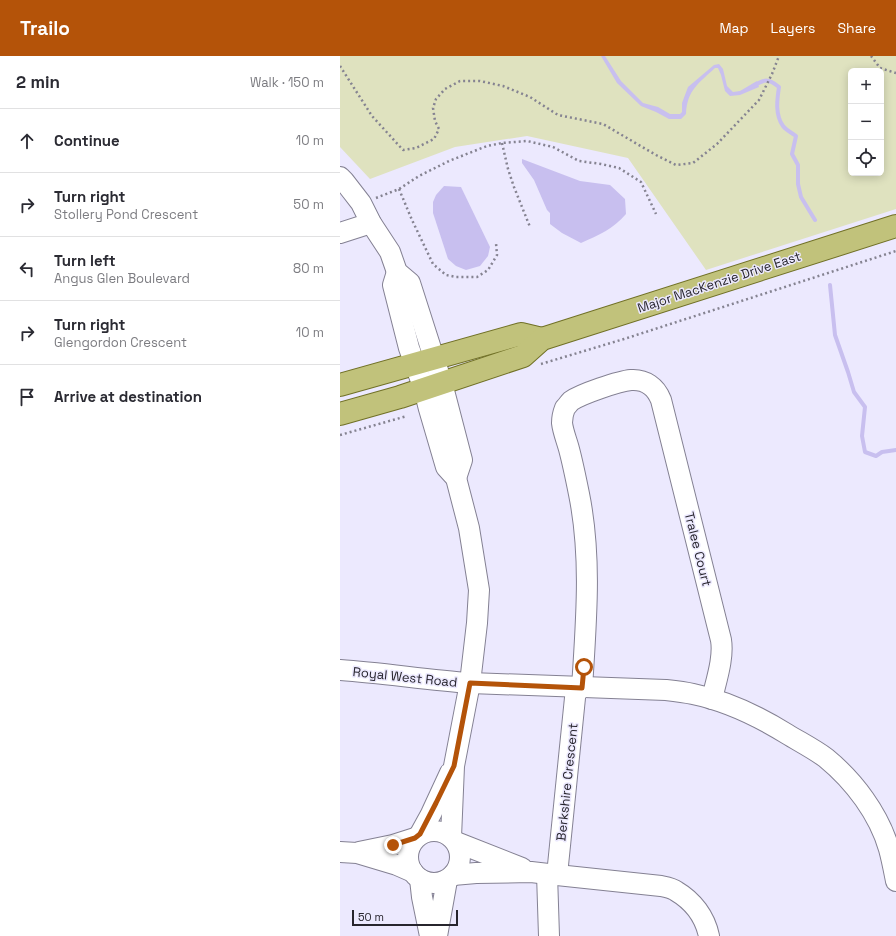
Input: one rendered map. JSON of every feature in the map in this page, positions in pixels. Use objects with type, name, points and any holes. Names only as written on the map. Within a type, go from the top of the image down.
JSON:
[{"type":"main road","name":"Major MacKenzie Drive East","points":[[340,414],[400,397],[523,356],[542,338],[896,226]]},
{"type":"main road","name":"Major MacKenzie Drive East","points":[[340,385],[521,334],[542,338]]},
{"type":"street","points":[[340,177],[361,203],[371,223],[390,252],[397,272],[410,283],[424,361],[433,386],[429,409],[446,467],[456,478],[469,528],[479,590],[470,683],[454,766],[454,839],[460,850],[460,859],[458,868],[450,877],[438,936]]},
{"type":"street","points":[[340,233],[371,223]]},
{"type":"street","name":"Berkshire Crescent","points":[[549,936],[545,874],[579,688],[586,617],[586,557],[584,527],[574,468],[562,423],[563,416],[570,402],[578,397],[626,380],[645,382],[654,387],[661,400]]},
{"type":"street","name":"Tralee Court","points":[[661,400],[721,642],[721,655],[712,699]]},
{"type":"street","name":"Royal West Road","points":[[340,670],[470,683],[666,690],[693,694],[736,707],[777,728],[820,754],[846,777],[864,799],[877,821],[889,848],[896,882]]},
{"type":"street","points":[[430,936],[416,876],[409,866],[408,851],[410,844],[431,814],[454,766]]},
{"type":"street","points":[[349,852],[393,845],[428,831],[436,830],[444,832],[454,839],[545,874]]},
{"type":"street","points":[[349,852],[397,865],[429,883],[438,883],[450,877],[476,873],[545,874],[661,886],[675,890],[686,898],[701,915],[707,926],[709,936]]},
{"type":"path","points":[[340,66],[372,116],[403,150],[416,148],[434,139],[439,129],[435,121],[433,108],[436,99],[445,90],[460,81],[480,82],[503,86],[530,97],[558,114],[603,124],[676,165],[693,163],[717,144],[759,100],[779,56]]},
{"type":"path","points":[[871,56],[880,68],[896,73]]},
{"type":"path","points":[[361,203],[399,189],[419,176],[449,160],[487,146],[527,141],[553,147],[579,160],[619,168],[641,182],[656,214]]},
{"type":"path","points":[[502,143],[508,169],[530,227]]},
{"type":"path","points":[[399,189],[433,264],[446,274],[456,277],[477,277],[488,270],[497,255],[496,243]]},
{"type":"path","points":[[536,366],[896,251]]},
{"type":"path","points":[[340,435],[407,416]]},
{"type":"green space","points":[[340,56],[896,56],[896,209],[706,270],[628,158],[527,136],[455,147],[370,179],[340,147]]},
{"type":"shaded area","points":[[601,56],[605,56],[621,81],[643,103],[658,107],[670,114],[680,114],[682,112],[682,103],[688,87],[714,65],[719,64],[723,69],[727,86],[733,92],[740,91],[757,81],[759,87],[740,95],[730,96],[725,91],[718,68],[715,68],[691,93],[686,114],[681,119],[669,119],[641,106],[617,83]]},
{"type":"shaded area","points":[[522,159],[580,181],[610,185],[625,199],[626,214],[611,228],[581,243],[562,233],[550,224],[550,213],[547,210],[534,180],[522,163]]},
{"type":"shaded area","points":[[444,186],[461,187],[490,247],[488,256],[480,266],[466,270],[456,266],[448,259],[433,213],[433,202],[436,195]]},
{"type":"waterway","points":[[753,86],[766,80],[779,87],[777,102],[780,122],[787,130],[796,136],[792,154],[798,165],[798,184],[801,197],[815,220]]},
{"type":"waterway","points":[[830,285],[835,335],[854,392],[865,407],[862,436],[865,452],[876,456],[882,452],[896,450]]},
{"type":"route","points":[[393,845],[415,838],[420,834],[454,766],[470,683],[582,688],[584,667]]}]
